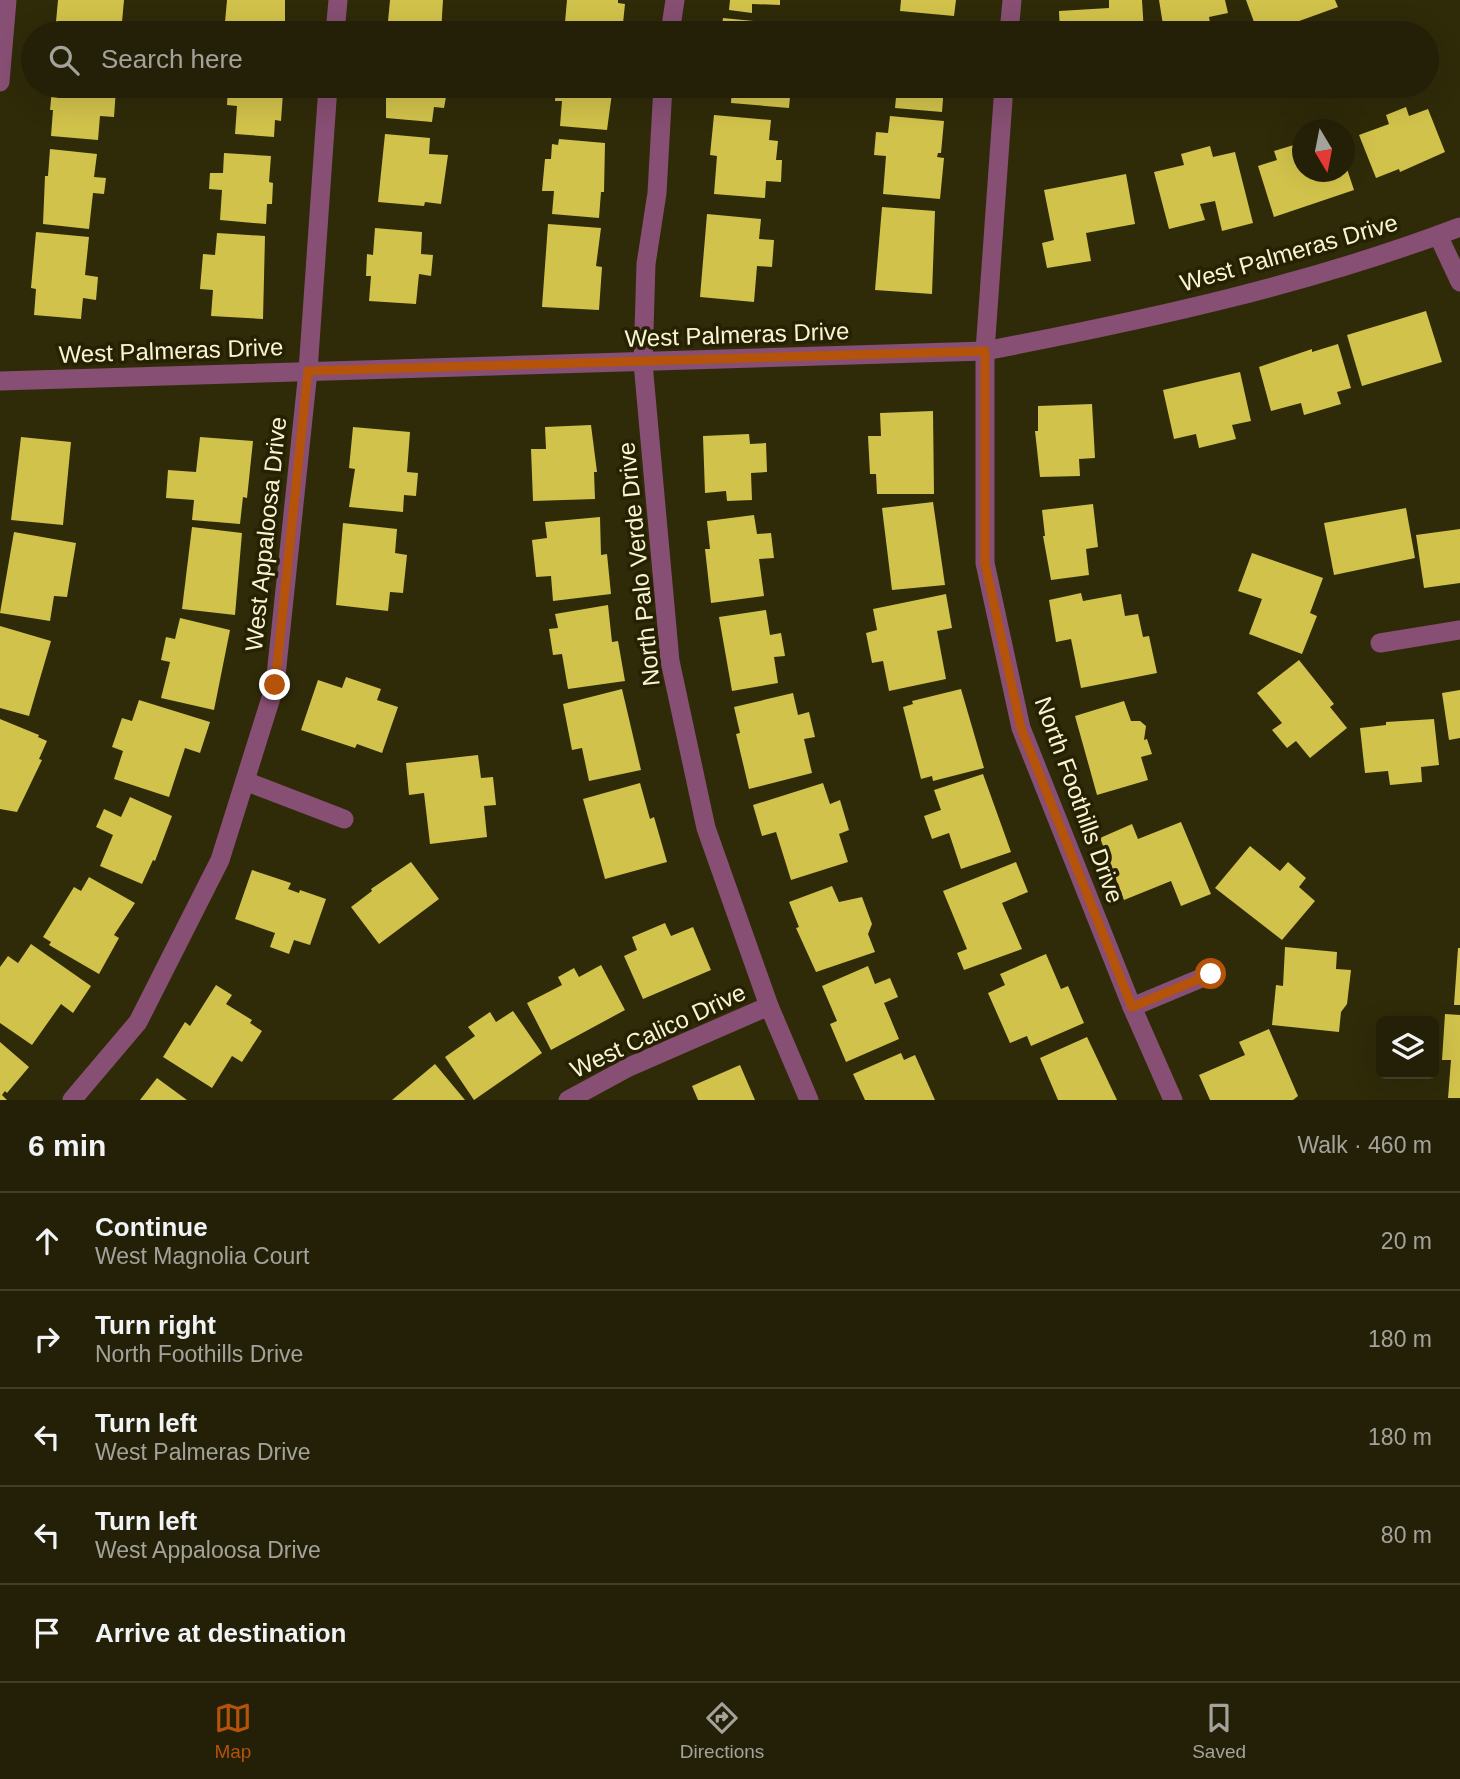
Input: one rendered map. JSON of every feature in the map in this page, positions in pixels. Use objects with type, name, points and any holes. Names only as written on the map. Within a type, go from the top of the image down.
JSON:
[{"type":"street","points":[[0,82],[7,0]]},
{"type":"street","points":[[336,21],[338,0]]},
{"type":"street","points":[[672,21],[675,0]]},
{"type":"street","points":[[1010,21],[1012,0]]},
{"type":"street","name":"West Appaloosa Drive","points":[[72,1100],[138,1022],[220,860],[275,685],[308,371],[327,98]]},
{"type":"street","name":"North Palo Verde Drive","points":[[662,98],[657,193],[646,264],[643,363],[670,661],[706,828],[769,1006],[809,1100]]},
{"type":"street","name":"North Foothills Drive","points":[[1003,98],[985,351],[985,563],[1021,728],[1132,1007],[1173,1100]]},
{"type":"street","name":"West Palmeras Drive","points":[[0,381],[985,351],[1128,323],[1298,279],[1460,227]]},
{"type":"street","points":[[1438,235],[1460,282]]},
{"type":"street","points":[[1380,643],[1460,629]]},
{"type":"street","points":[[245,781],[344,819]]},
{"type":"street","points":[[1132,1007],[1211,974]]},
{"type":"street","name":"West Calico Drive","points":[[568,1100],[659,1054],[769,1006]]},
{"type":"building","points":[[58,0],[124,0],[122,21],[56,21]]},
{"type":"building","points":[[227,0],[285,0],[285,21],[225,21]]},
{"type":"building","points":[[390,0],[443,0],[442,21],[388,21]]},
{"type":"building","points":[[567,0],[618,0],[618,3],[625,4],[623,21],[565,21]]},
{"type":"building","points":[[730,0],[780,0],[780,5],[752,4],[752,13],[729,10]]},
{"type":"building","points":[[901,0],[956,0],[954,16],[900,11]]},
{"type":"building","points":[[1109,0],[1142,0],[1143,21],[1059,21],[1059,11],[1109,8]]},
{"type":"building","points":[[1159,0],[1225,0],[1228,13],[1209,17],[1210,21],[1162,21]]},
{"type":"building","points":[[1246,0],[1335,0],[1338,7],[1299,21],[1254,21]]},
{"type":"building","points":[[723,18],[754,21],[723,21]]},
{"type":"building","points":[[51,98],[115,98],[114,117],[100,116],[98,140],[51,136],[53,110],[50,110]]},
{"type":"building","points":[[227,98],[283,98],[281,121],[275,120],[274,137],[235,134],[237,106],[227,105]]},
{"type":"building","points":[[386,98],[446,98],[444,108],[434,107],[432,122],[386,118]]},
{"type":"building","points":[[555,98],[611,98],[607,130],[560,126],[562,101],[555,101]]},
{"type":"building","points":[[731,98],[790,98],[789,108],[731,103]]},
{"type":"building","points":[[896,98],[943,98],[942,112],[895,108]]},
{"type":"building","points":[[1406,107],[1409,116],[1428,109],[1445,152],[1400,172],[1399,169],[1376,178],[1359,135],[1389,124],[1386,115]]},
{"type":"building","points":[[714,115],[771,120],[769,140],[778,141],[776,160],[782,160],[781,182],[766,181],[765,198],[714,194],[717,156],[710,155]]},
{"type":"building","points":[[890,116],[944,121],[941,153],[938,153],[937,157],[944,158],[940,199],[883,194],[886,156],[874,155],[876,132],[888,133]]},
{"type":"building","points":[[385,134],[430,138],[429,154],[448,155],[441,204],[425,202],[424,206],[378,202]]},
{"type":"building","points":[[559,139],[605,143],[604,192],[601,192],[599,218],[552,214],[554,191],[542,191],[545,159],[551,159],[552,144],[558,145]]},
{"type":"building","points":[[1210,146],[1213,157],[1235,152],[1253,223],[1222,231],[1215,201],[1200,204],[1205,220],[1169,229],[1154,172],[1184,165],[1181,154]]},
{"type":"building","points":[[1292,146],[1292,182],[1351,182],[1354,190],[1274,217],[1258,166],[1277,160],[1274,151]]},
{"type":"building","points":[[50,149],[97,154],[94,177],[106,178],[104,194],[93,193],[89,229],[43,224],[45,176],[48,176]]},
{"type":"building","points":[[224,153],[271,156],[269,182],[273,183],[272,204],[267,204],[266,224],[220,220],[222,190],[209,189],[210,173],[223,173]]},
{"type":"building","points":[[1126,174],[1135,224],[1086,233],[1091,261],[1047,268],[1042,243],[1054,240],[1044,190]]},
{"type":"building","points":[[882,207],[935,211],[932,294],[875,290]]},
{"type":"building","points":[[707,214],[761,219],[759,239],[774,240],[772,267],[757,266],[754,302],[700,297]]},
{"type":"building","points":[[548,224],[601,228],[596,266],[602,267],[599,310],[542,307]]},
{"type":"building","points":[[375,228],[422,232],[421,254],[433,255],[431,276],[419,274],[416,304],[369,301],[371,276],[366,276],[367,254],[373,255]]},
{"type":"building","points":[[36,232],[89,237],[85,275],[98,277],[96,300],[83,298],[81,319],[34,315],[36,289],[31,288]]},
{"type":"building","points":[[217,233],[265,236],[263,319],[211,316],[213,290],[200,289],[203,254],[215,255]]},
{"type":"building","points":[[1426,311],[1442,362],[1362,386],[1347,335]]},
{"type":"building","points":[[1338,344],[1351,388],[1337,392],[1341,404],[1304,415],[1301,403],[1271,411],[1259,367],[1312,349],[1312,352]]},
{"type":"building","points":[[1240,372],[1251,421],[1232,425],[1236,439],[1199,448],[1196,434],[1174,439],[1163,390]]},
{"type":"building","points":[[1092,404],[1095,458],[1079,459],[1080,476],[1040,477],[1035,431],[1038,431],[1038,406]]},
{"type":"building","points":[[933,411],[934,494],[877,494],[876,474],[870,474],[868,436],[881,436],[880,413]]},
{"type":"building","points":[[591,425],[597,472],[594,472],[595,499],[533,501],[531,449],[546,449],[545,427]]},
{"type":"building","points":[[353,427],[410,432],[407,472],[418,473],[416,496],[404,495],[403,512],[349,507],[355,469],[349,468]]},
{"type":"building","points":[[749,434],[750,444],[766,443],[767,472],[751,473],[752,500],[727,501],[726,491],[705,493],[703,436]]},
{"type":"building","points":[[21,437],[71,442],[63,525],[11,520]]},
{"type":"building","points":[[200,437],[253,441],[247,498],[243,497],[240,524],[192,520],[194,500],[166,498],[168,470],[196,472]]},
{"type":"building","points":[[933,502],[945,585],[892,590],[882,508]]},
{"type":"building","points":[[1093,504],[1098,547],[1086,549],[1089,575],[1051,580],[1043,536],[1042,510]]},
{"type":"building","points":[[1406,508],[1415,558],[1334,575],[1324,523]]},
{"type":"building","points":[[754,515],[757,534],[771,533],[774,558],[759,559],[764,596],[711,603],[705,549],[710,549],[707,521]]},
{"type":"building","points":[[600,517],[601,555],[607,554],[611,594],[553,601],[551,576],[536,577],[532,540],[547,538],[545,522]]},
{"type":"building","points":[[343,523],[397,529],[395,553],[407,555],[403,593],[390,592],[388,611],[336,605]]},
{"type":"building","points":[[192,527],[242,533],[235,615],[182,609]]},
{"type":"building","points":[[1460,529],[1460,583],[1424,588],[1416,535]]},
{"type":"building","points":[[14,532],[76,543],[67,597],[54,596],[50,621],[0,613]]},
{"type":"building","points":[[1252,553],[1323,578],[1310,613],[1317,616],[1302,654],[1249,634],[1262,599],[1238,591]]},
{"type":"building","points":[[1081,593],[1083,601],[1121,594],[1125,616],[1138,614],[1143,637],[1149,636],[1157,673],[1081,688],[1071,639],[1056,642],[1049,600]]},
{"type":"building","points":[[946,594],[952,628],[937,631],[946,679],[889,691],[883,661],[872,663],[866,633],[877,630],[873,609]]},
{"type":"building","points":[[608,605],[612,642],[618,641],[625,681],[568,689],[562,654],[553,655],[549,629],[558,628],[555,614]]},
{"type":"building","points":[[766,610],[770,635],[781,633],[785,656],[774,657],[778,683],[732,691],[719,617]]},
{"type":"building","points":[[180,618],[230,630],[214,710],[161,698],[170,662],[161,660],[166,637],[175,639]]},
{"type":"building","points":[[0,626],[51,641],[29,716],[0,708]]},
{"type":"building","points":[[1299,660],[1334,704],[1330,707],[1347,728],[1310,758],[1296,741],[1287,748],[1272,730],[1282,723],[1257,693]]},
{"type":"building","points":[[346,677],[381,689],[377,700],[398,707],[382,753],[357,744],[355,748],[301,730],[318,680],[342,688]]},
{"type":"building","points":[[622,689],[641,770],[589,781],[582,748],[572,750],[563,704]]},
{"type":"building","points":[[961,689],[984,768],[933,781],[932,776],[921,779],[903,707],[913,704],[912,701]]},
{"type":"building","points":[[1460,690],[1460,738],[1449,740],[1442,693]]},
{"type":"building","points":[[793,693],[798,715],[809,712],[815,737],[804,739],[812,773],[749,789],[736,734],[740,733],[734,707]]},
{"type":"building","points":[[139,700],[210,722],[200,753],[185,748],[169,797],[114,779],[123,751],[112,747],[122,718],[132,721]]},
{"type":"building","points":[[1124,701],[1131,721],[1140,721],[1146,726],[1144,740],[1147,739],[1152,754],[1141,757],[1148,780],[1097,795],[1075,716]]},
{"type":"building","points":[[0,719],[47,741],[39,759],[42,760],[17,812],[0,809]]},
{"type":"building","points":[[1434,719],[1439,765],[1421,767],[1422,782],[1390,785],[1388,771],[1365,773],[1360,728],[1386,725],[1386,722]]},
{"type":"building","points":[[478,755],[481,778],[493,777],[496,805],[484,806],[487,837],[430,844],[424,793],[409,795],[406,763]]},
{"type":"building","points":[[983,774],[1011,852],[961,869],[949,833],[932,839],[924,816],[941,810],[934,790]]},
{"type":"building","points":[[640,783],[650,819],[654,817],[667,862],[605,879],[583,799]]},
{"type":"building","points":[[823,783],[830,804],[840,800],[849,830],[839,834],[848,862],[791,880],[776,832],[762,836],[753,805]]},
{"type":"building","points":[[130,797],[172,816],[155,861],[153,860],[142,884],[100,866],[113,835],[96,827],[104,809],[121,817]]},
{"type":"building","points":[[1181,822],[1211,894],[1181,906],[1171,881],[1124,900],[1100,838],[1132,824],[1138,839]]},
{"type":"building","points":[[1250,846],[1280,871],[1288,862],[1306,878],[1299,887],[1315,901],[1282,940],[1215,888]]},
{"type":"building","points":[[411,862],[439,899],[379,944],[351,907],[372,891],[371,889]]},
{"type":"building","points":[[1016,862],[1028,892],[1002,903],[1022,949],[964,970],[957,953],[967,949],[943,891]]},
{"type":"building","points":[[252,870],[291,883],[288,889],[326,899],[310,945],[294,940],[289,954],[270,947],[275,933],[235,919]]},
{"type":"building","points":[[89,877],[135,903],[114,935],[119,938],[99,974],[49,945],[51,942],[43,937],[74,887],[81,891]]},
{"type":"building","points":[[832,886],[839,902],[862,897],[872,924],[868,934],[875,952],[816,972],[796,928],[799,927],[789,902]]},
{"type":"building","points":[[665,923],[671,936],[693,927],[711,970],[643,999],[624,956],[637,950],[632,937]]},
{"type":"building","points":[[31,944],[91,986],[73,1013],[61,1004],[32,1045],[0,1023],[0,967],[8,956],[18,963]]},
{"type":"building","points":[[1285,947],[1337,952],[1336,969],[1351,970],[1347,1004],[1341,1012],[1339,1032],[1272,1025],[1276,985],[1283,986]]},
{"type":"building","points":[[1458,948],[1460,1005],[1454,1005]]},
{"type":"building","points":[[1046,954],[1061,989],[1068,986],[1084,1023],[1031,1046],[1027,1036],[1010,1043],[988,993],[1005,985],[1000,974]]},
{"type":"building","points":[[601,965],[625,1010],[551,1050],[527,1003],[562,985],[558,977],[574,968],[579,977]]},
{"type":"building","points":[[868,966],[875,984],[890,978],[898,997],[884,1003],[899,1039],[846,1062],[830,1024],[837,1021],[822,986]]},
{"type":"building","points":[[216,985],[232,995],[226,1004],[252,1020],[250,1023],[262,1031],[242,1062],[232,1056],[212,1088],[163,1057],[185,1022],[190,1026]]},
{"type":"building","points":[[513,1011],[542,1053],[474,1100],[445,1057],[475,1036],[468,1027],[490,1012],[496,1022]]},
{"type":"building","points":[[1445,1014],[1460,1015],[1460,1098],[1448,1098],[1451,1060],[1442,1060]]},
{"type":"building","points":[[1269,1029],[1298,1096],[1293,1100],[1210,1100],[1199,1075],[1245,1055],[1239,1042]]},
{"type":"building","points":[[1087,1037],[1117,1100],[1058,1100],[1040,1058]]},
{"type":"building","points":[[0,1042],[29,1067],[7,1093],[5,1091],[2,1095],[7,1100],[0,1100]]},
{"type":"building","points":[[901,1053],[904,1060],[915,1055],[935,1100],[865,1100],[853,1074]]},
{"type":"building","points":[[435,1064],[465,1100],[392,1100]]},
{"type":"building","points":[[740,1065],[755,1100],[698,1100],[692,1086]]},
{"type":"building","points":[[157,1078],[187,1100],[140,1100]]},
{"type":"route","points":[[275,685],[308,371],[985,351],[985,563],[1021,728],[1132,1007],[1211,974]]}]
